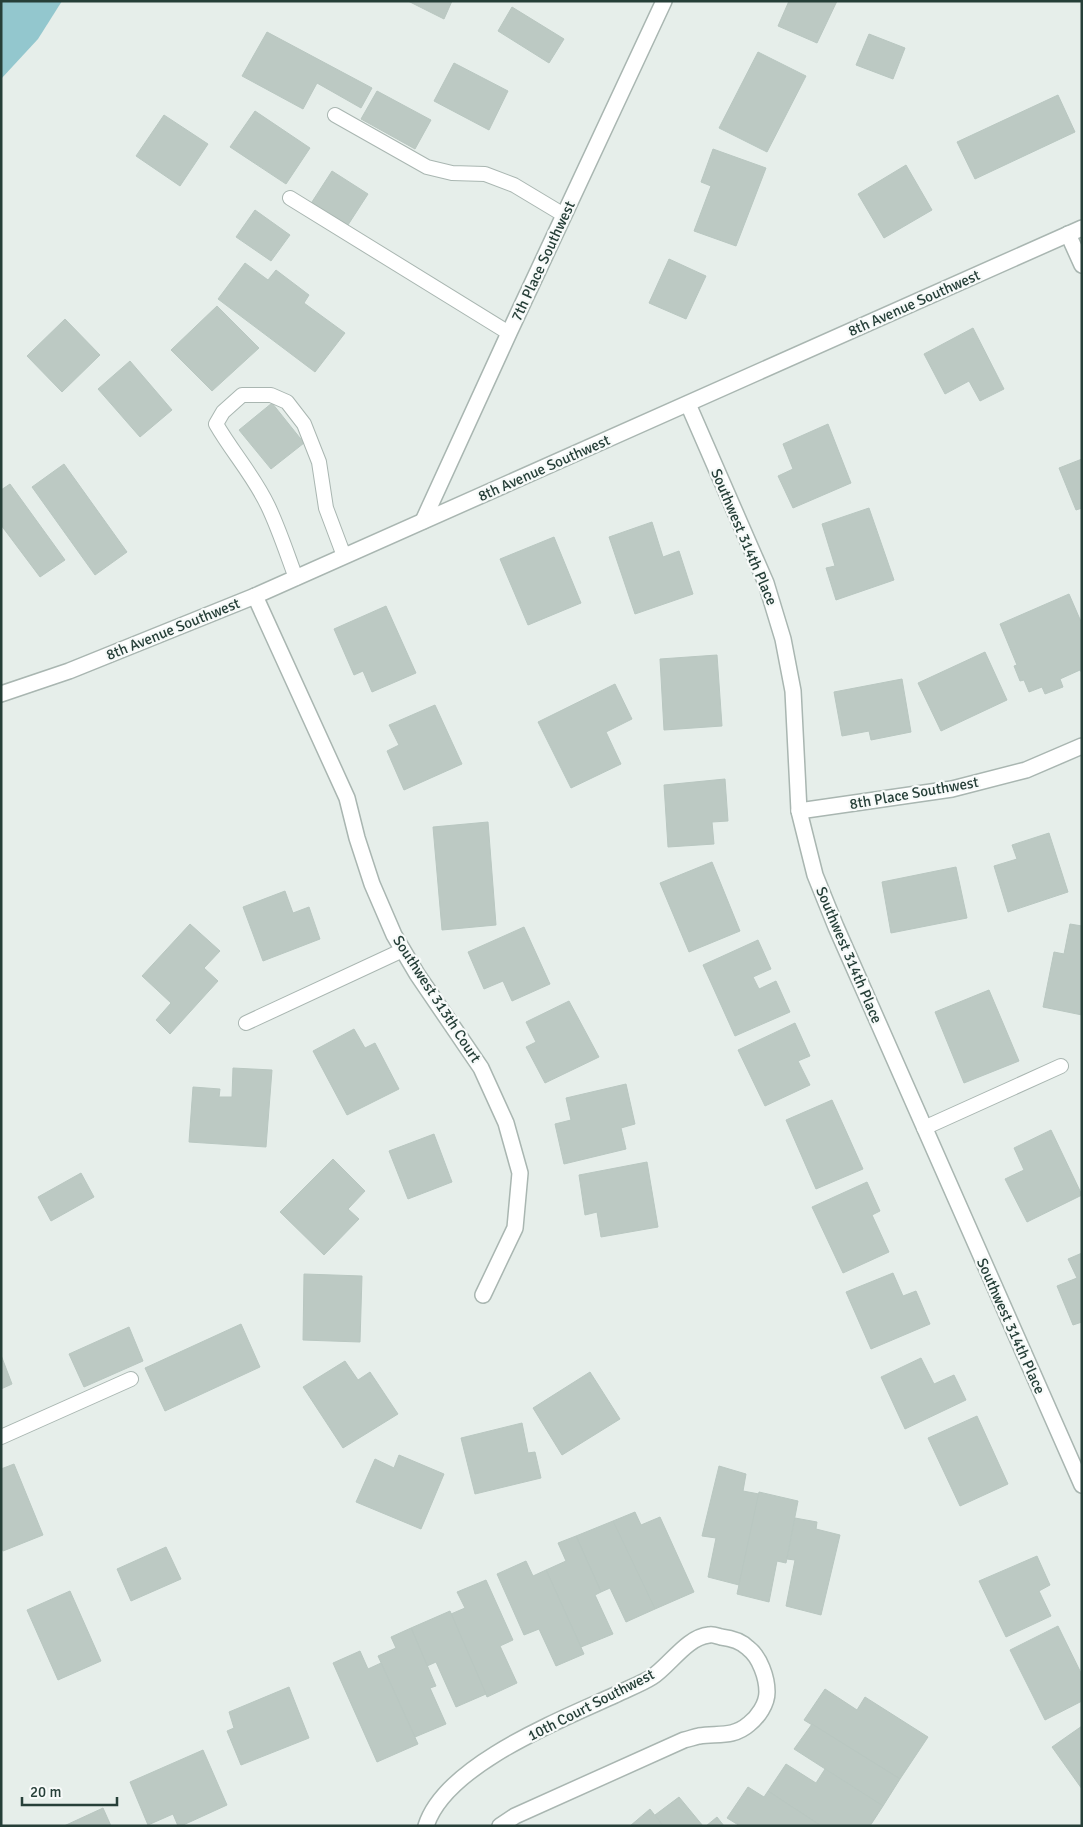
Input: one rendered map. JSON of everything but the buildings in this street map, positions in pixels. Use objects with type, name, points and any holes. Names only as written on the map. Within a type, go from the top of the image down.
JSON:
[{"type":"street","name":"7th Place Southwest","points":[[423,521],[508,334],[664,1]]},
{"type":"street","points":[[1075,231],[1082,265]]},
{"type":"street","name":"8th Avenue Southwest","points":[[1,694],[69,671],[255,596],[1075,231]]},
{"type":"street","name":"Southwest 314th Place","points":[[688,404],[766,583],[783,639],[793,691],[800,811],[815,875],[832,919],[1082,1485]]},
{"type":"street","name":"Southwest 313th Court","points":[[255,596],[347,798],[372,884],[394,935],[417,974],[481,1068],[506,1123],[520,1173],[515,1228],[483,1295]]},
{"type":"street","name":"8th Place Southwest","points":[[800,811],[952,789],[1026,770],[1082,746]]},
{"type":"street","name":"10th Court Southwest","points":[[426,1826],[440,1800],[451,1786],[480,1764],[525,1738],[651,1678],[677,1653],[699,1638],[710,1634],[730,1638],[749,1648],[756,1656],[761,1666],[768,1693],[764,1705],[749,1725],[737,1732],[726,1735],[699,1736],[684,1740],[516,1816],[500,1826]]},
{"type":"lane","points":[[335,115],[427,167],[452,173],[485,174],[514,185],[564,215]]},
{"type":"lane","points":[[290,198],[508,334]]},
{"type":"lane","points":[[296,578],[268,506],[249,473],[216,424],[223,412],[242,396],[271,395],[287,402],[304,424],[319,462],[326,508],[344,556]]},
{"type":"lane","points":[[246,1023],[402,950]]},
{"type":"lane","points":[[924,1128],[1061,1066]]},
{"type":"lane","points":[[1,1436],[131,1379]]},
{"type":"water","points":[[1,1],[62,1],[38,39],[1,79]]}]
